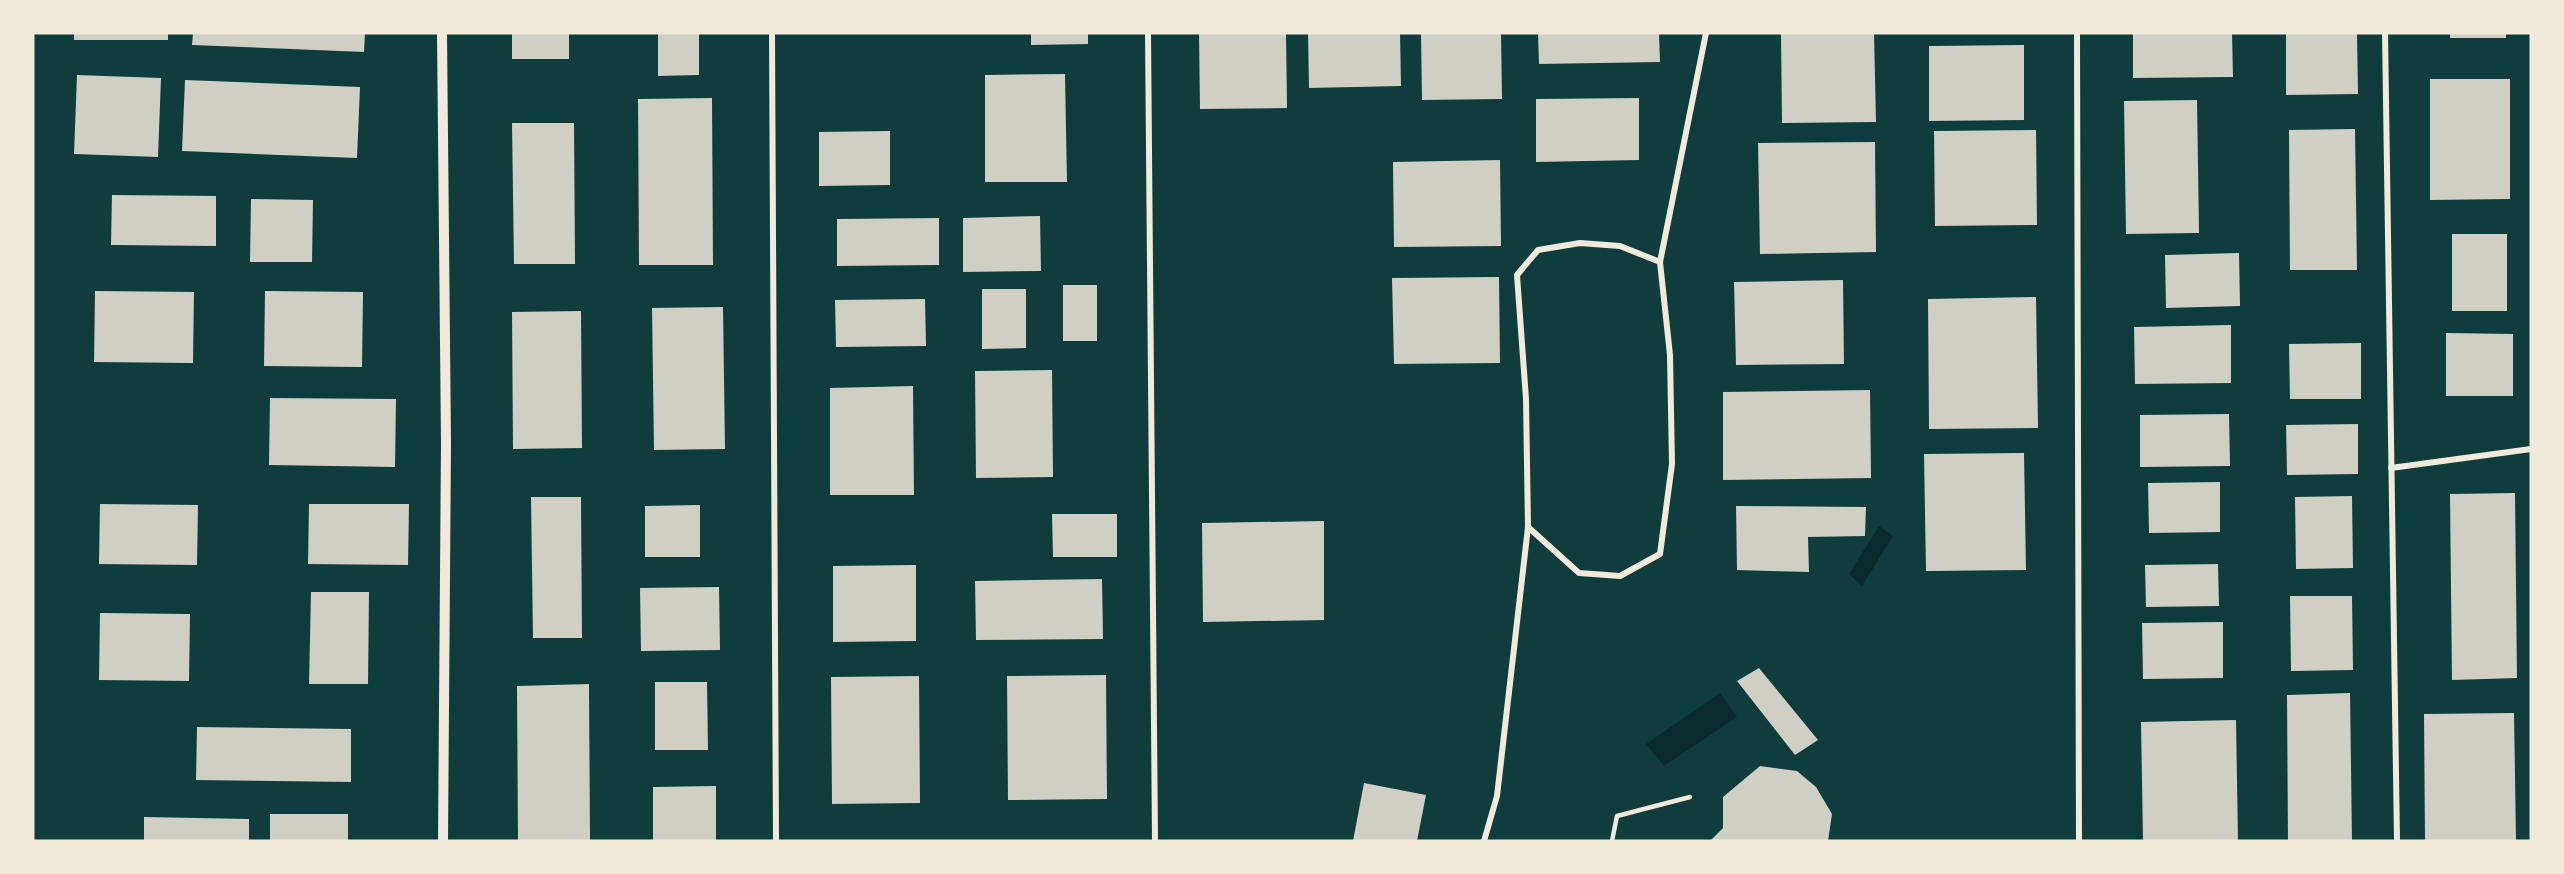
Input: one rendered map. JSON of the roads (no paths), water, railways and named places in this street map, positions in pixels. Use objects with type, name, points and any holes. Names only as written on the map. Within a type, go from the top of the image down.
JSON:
[{"type":"street","points":[[442,33],[446,443],[443,841]]},
{"type":"street","points":[[772,33],[776,841]]},
{"type":"street","points":[[1148,33],[1155,841]]},
{"type":"street","points":[[1528,526],[1579,573],[1620,576],[1660,554],[1672,464],[1670,355],[1660,262],[1706,33]]},
{"type":"street","points":[[2077,33],[2079,841]]},
{"type":"street","points":[[2385,33],[2397,841]]},
{"type":"street","points":[[1484,841],[1497,796],[1528,526],[1526,399],[1517,275],[1538,250],[1580,243],[1620,246],[1660,262]]},
{"type":"street","points":[[2391,468],[2531,449]]},
{"type":"lane","points":[[1612,841],[1617,816],[1690,797]]},
{"type":"water","points":[[1879,526],[1893,536],[1862,586],[1849,574]]},
{"type":"water","points":[[1720,693],[1737,717],[1664,766],[1646,744]]}]
